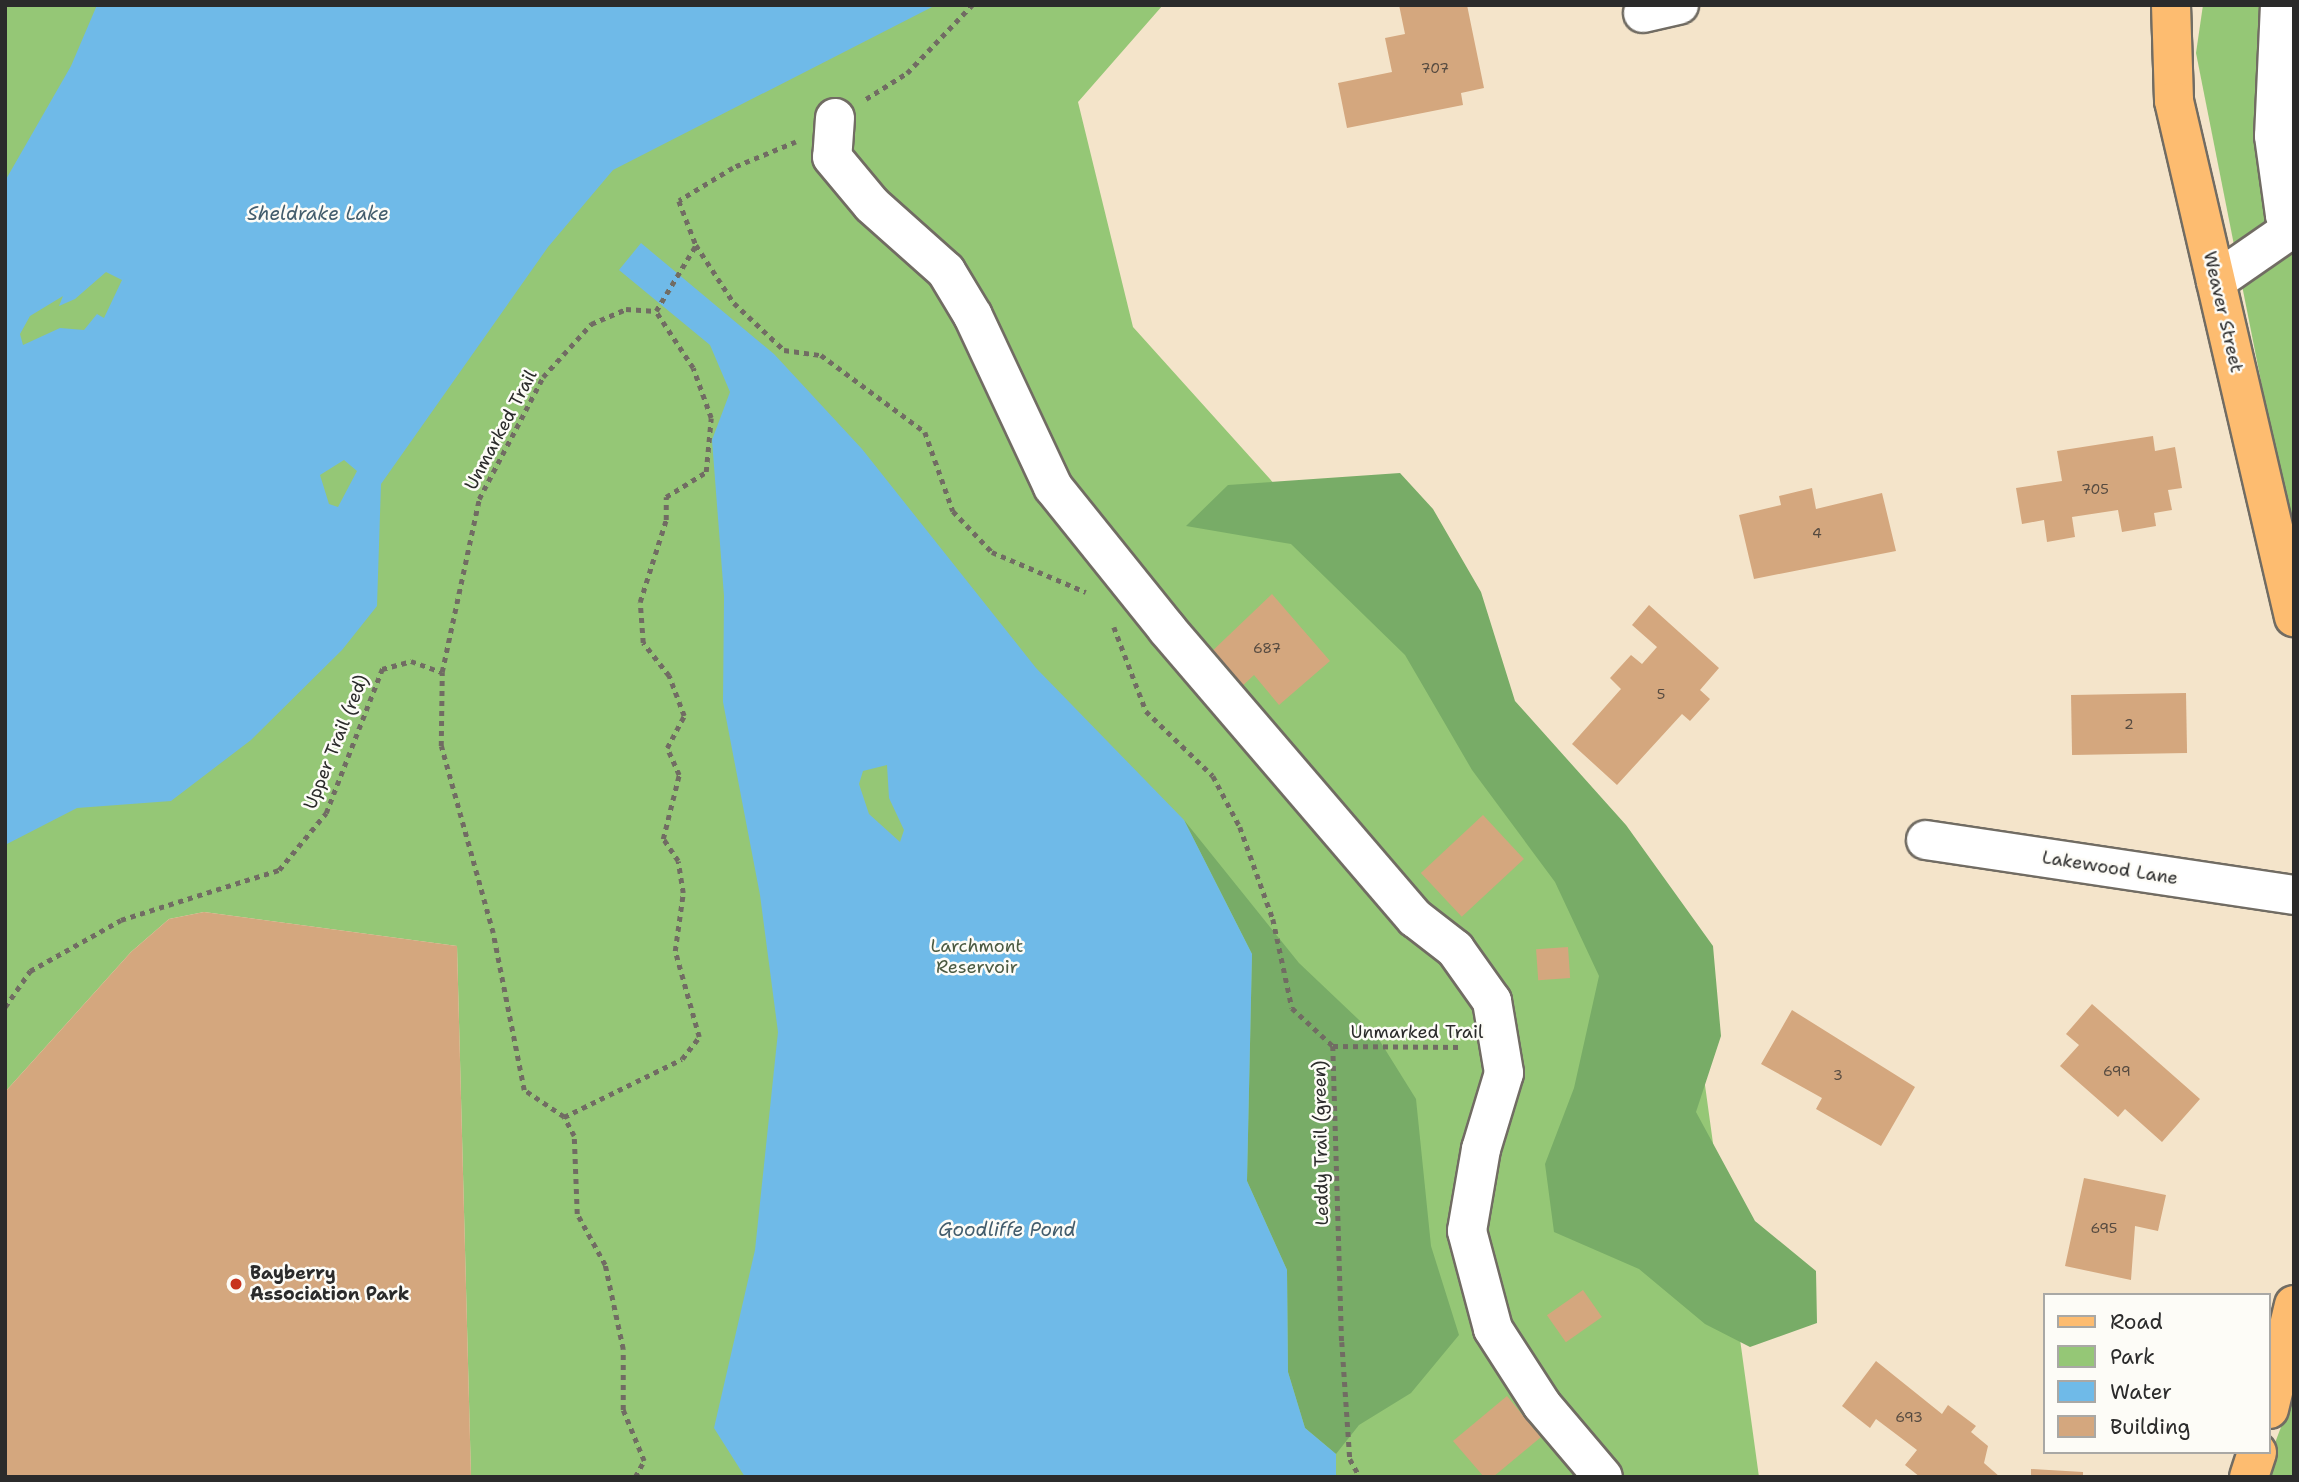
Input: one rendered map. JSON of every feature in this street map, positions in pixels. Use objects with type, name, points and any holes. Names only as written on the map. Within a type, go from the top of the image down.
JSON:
[{"type":"main road","name":"Weaver Street","points":[[2171,5],[2174,101],[2294,617]]},
{"type":"main road","points":[[2271,1401],[2294,1305]]},
{"type":"main road","points":[[2249,1477],[2256,1454]]},
{"type":"street","points":[[2216,281],[2294,226],[2285,215],[2274,136],[2280,5]]},
{"type":"street","points":[[835,118],[832,157],[872,205],[946,271],[973,316],[1053,487],[1415,918],[1455,949],[1492,1001],[1504,1073],[1481,1149],[1467,1231],[1493,1329],[1542,1405],[1603,1477]]},
{"type":"street","name":"Lakewood Lane","points":[[1926,840],[2294,895]]},
{"type":"path","points":[[972,5],[906,73],[835,118],[680,201],[696,245],[734,303],[784,351],[821,355],[925,432],[953,510],[992,552],[1097,599]]},
{"type":"path","points":[[564,1117],[682,1059],[699,1037],[675,951],[683,893],[678,861],[663,839],[679,775],[667,748],[684,716],[669,676],[643,643],[640,602],[666,520],[666,497],[706,472],[711,418],[692,368],[656,311],[696,245]]},
{"type":"path","name":"Unmarked Trail","points":[[442,672],[479,499],[543,377],[591,324],[626,309],[656,311]]},
{"type":"path","name":"Leddy Trail (green)","points":[[1111,618],[1146,711],[1213,776],[1240,827],[1273,919],[1292,1008],[1333,1046],[1342,1342],[1350,1459],[1360,1477]]},
{"type":"path","name":"Upper Trail (red)","points":[[5,1007],[30,971],[121,920],[279,870],[326,813],[382,668],[411,660],[442,672]]},
{"type":"path","points":[[442,672],[441,746],[493,933],[524,1090],[564,1117],[573,1136],[577,1214],[605,1265],[622,1349],[623,1410],[644,1461],[635,1477]]},
{"type":"path","name":"Unmarked Trail","points":[[1333,1046],[1500,1046]]},
{"type":"green space","name":"Larchmont Reservoir","points":[[5,5],[1163,5],[1078,102],[1133,327],[1685,940],[1759,1477],[471,1477],[457,946],[204,912],[169,919],[131,952],[5,1092]]},
{"type":"green space","points":[[2203,5],[2294,5],[2294,548],[2196,53]]},
{"type":"green space","points":[[1400,473],[1433,509],[1481,592],[1515,701],[1626,825],[1713,946],[1721,1036],[1696,1112],[1755,1221],[1816,1271],[1817,1323],[1750,1347],[1705,1324],[1639,1269],[1554,1232],[1545,1164],[1574,1088],[1599,976],[1555,882],[1472,770],[1405,655],[1291,544],[1186,526],[1228,485]]},
{"type":"green space","points":[[1184,820],[1299,963],[1378,1038],[1416,1099],[1431,1246],[1459,1335],[1411,1393],[1359,1425],[1336,1454],[1305,1428],[1288,1372],[1287,1270],[1247,1181],[1252,954]]},
{"type":"green space","points":[[2294,1393],[2294,1477],[2262,1477]]},
{"type":"water","name":"Sheldrake Lake","points":[[97,5],[936,5],[613,170],[548,247],[381,484],[377,606],[342,650],[251,740],[171,801],[77,808],[5,845],[5,181],[71,66]],"holes":[[[106,272],[122,280],[104,318],[97,314],[84,330],[60,328],[23,345],[20,334],[30,316],[63,296],[59,306],[75,299]],[[344,460],[357,471],[338,507],[329,504],[320,475]]]},
{"type":"water","name":"Goodliffe Pond","points":[[641,243],[774,354],[862,449],[1036,668],[1184,820],[1252,954],[1247,1181],[1287,1270],[1288,1372],[1305,1428],[1336,1454],[1336,1477],[745,1477],[714,1428],[755,1250],[778,1032],[760,895],[723,702],[724,596],[712,440],[730,392],[710,345],[619,270]],"holes":[[[887,765],[889,798],[904,830],[900,842],[869,814],[859,784],[863,771]]]},
{"type":"building","points":[[1399,5],[1467,5],[1484,88],[1461,93],[1463,105],[1347,128],[1338,83],[1392,72],[1385,38],[1405,34]]},
{"type":"building","points":[[2153,436],[2155,451],[2175,447],[2182,488],[2168,490],[2172,510],[2154,513],[2156,526],[2122,532],[2118,510],[2072,517],[2075,537],[2047,542],[2044,520],[2022,524],[2016,488],[2062,481],[2057,451]]},
{"type":"building","points":[[1812,488],[1816,509],[1882,493],[1896,551],[1754,579],[1739,515],[1781,505],[1779,496]]},
{"type":"building","points":[[1272,594],[1330,661],[1279,705],[1254,675],[1238,690],[1207,656]]},
{"type":"building","points":[[1649,605],[1719,668],[1700,690],[1710,699],[1690,721],[1682,714],[1617,785],[1572,744],[1621,689],[1610,678],[1631,655],[1642,664],[1657,647],[1632,625]]},
{"type":"building","points":[[2186,693],[2187,753],[2072,755],[2071,695]]},
{"type":"building","points":[[1483,815],[1524,859],[1462,917],[1421,873]]},
{"type":"building","name":"Bayberry Association Park","points":[[204,912],[457,946],[471,1477],[5,1477],[5,1092],[131,952],[169,919]]},
{"type":"building","points":[[1568,947],[1570,978],[1538,980],[1536,949]]},
{"type":"building","points":[[2092,1004],[2200,1099],[2162,1142],[2125,1109],[2118,1117],[2060,1066],[2079,1045],[2066,1034]]},
{"type":"building","points":[[1792,1010],[1915,1087],[1881,1146],[1816,1109],[1822,1098],[1761,1064]]},
{"type":"building","points":[[2084,1178],[2166,1195],[2158,1231],[2135,1226],[2131,1280],[2065,1266]]},
{"type":"building","points":[[1583,1290],[1602,1317],[1566,1342],[1547,1315]]},
{"type":"building","points":[[1876,1361],[1942,1414],[1948,1405],[1976,1426],[1971,1432],[1988,1446],[1984,1463],[2000,1477],[1920,1477],[1905,1465],[1917,1450],[1876,1419],[1870,1428],[1842,1406]]},
{"type":"building","points":[[1507,1396],[1541,1437],[1493,1477],[1484,1477],[1453,1441]]},
{"type":"building","points":[[2031,1469],[2083,1472],[2083,1477],[2031,1477]]},
{"type":"place","name":"Bayberry Association Park","points":[[236,1284]]}]
